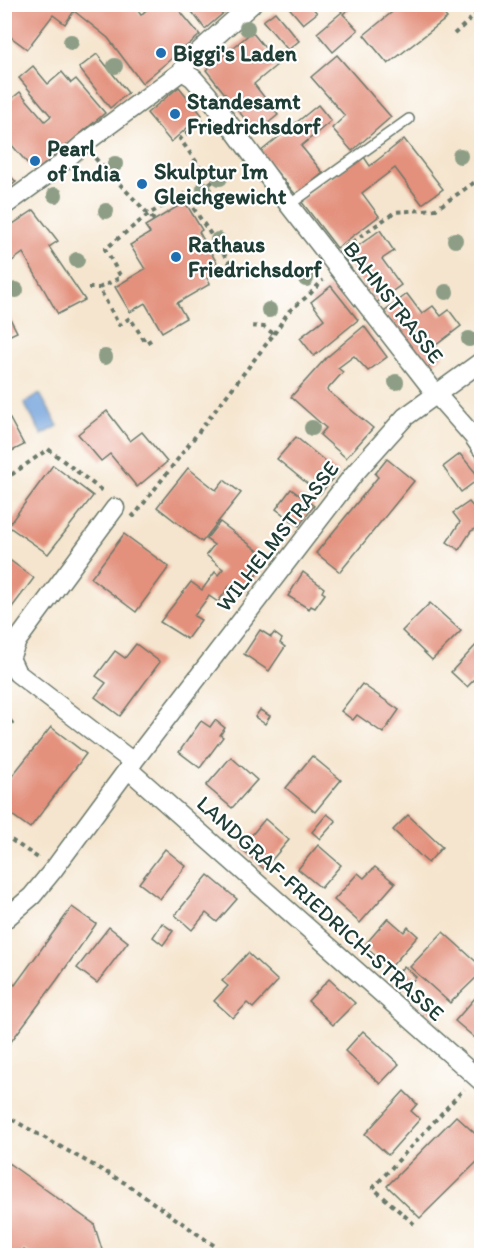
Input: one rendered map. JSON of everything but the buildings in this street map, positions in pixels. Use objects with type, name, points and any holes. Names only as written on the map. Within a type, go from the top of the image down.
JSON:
[{"type":"street","points":[[4,206],[182,71],[186,63],[252,4]]},
{"type":"street","name":"BAHNSTRASSE","points":[[182,71],[193,78],[217,108],[333,262],[482,449]]},
{"type":"street","name":"WILHELMSTRASSE","points":[[4,920],[32,896],[354,474],[405,417],[482,361]]},
{"type":"street","points":[[116,504],[17,641],[10,658],[17,673],[130,766]]},
{"type":"street","name":"LANDGRAF-FRIEDRICH-STRASSE","points":[[130,766],[478,1080]]},
{"type":"lane","points":[[289,205],[409,119]]},
{"type":"path","points":[[454,34],[482,9]]},
{"type":"path","points":[[213,185],[180,139],[217,108]]},
{"type":"path","points":[[82,145],[154,220]]},
{"type":"path","points":[[4,480],[48,449],[134,516],[274,334],[289,311],[309,296],[333,262],[395,212],[436,209],[482,177]]},
{"type":"path","points":[[88,288],[99,288],[121,277],[105,249],[149,214],[184,194],[237,274]]},
{"type":"path","points":[[99,288],[119,325],[130,318],[146,343],[151,340]]},
{"type":"path","points":[[250,326],[264,327],[274,334]]},
{"type":"path","points":[[4,713],[12,723],[4,734]]},
{"type":"path","points":[[4,835],[21,847]]},
{"type":"path","points":[[414,1224],[373,1188],[478,1080]]},
{"type":"path","points":[[4,1115],[125,1183],[230,1256]]},
{"type":"water","points":[[40,394],[58,426],[42,435],[24,403]]},
{"type":"place","name":"Biggi's Laden","points":[[161,53]]},
{"type":"place","name":"Standesamt Friedrichsdorf","points":[[175,114]]},
{"type":"place","name":"Pearl of India","points":[[35,161]]},
{"type":"place","name":"Skulptur Im Gleichgewicht","points":[[142,184]]},
{"type":"place","name":"Rathaus Friedrichsdorf","points":[[176,257]]}]
